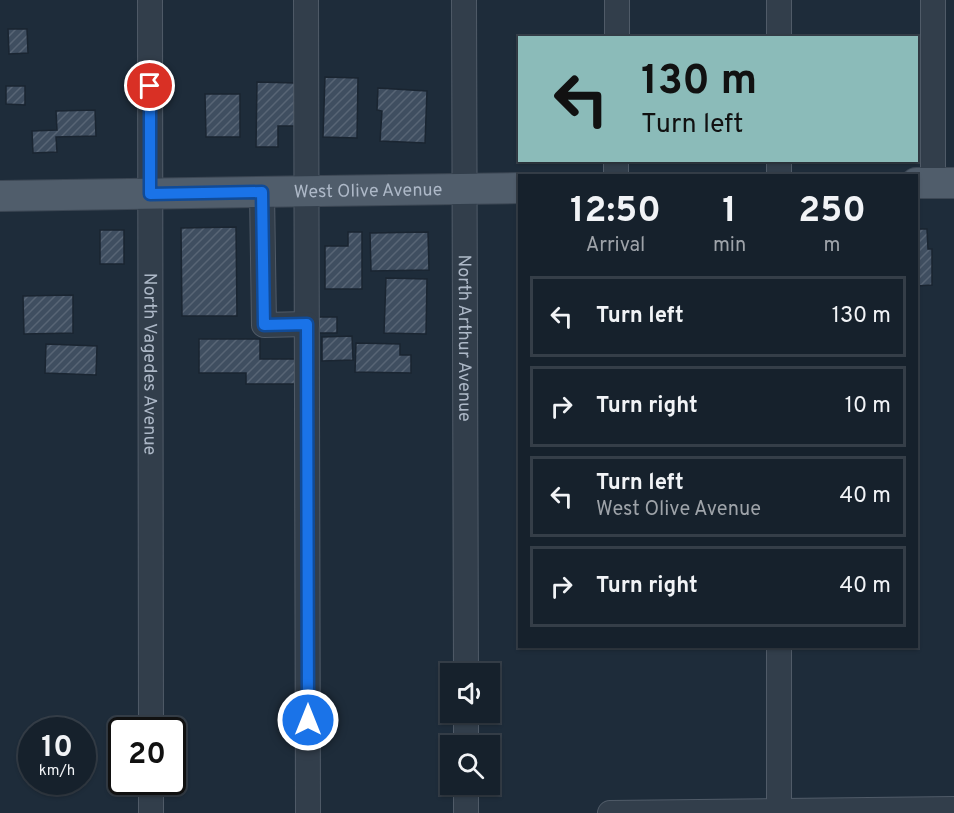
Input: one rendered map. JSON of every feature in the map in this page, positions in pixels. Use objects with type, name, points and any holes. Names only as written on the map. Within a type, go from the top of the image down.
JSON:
[{"type":"main road","name":"West Olive Avenue","points":[[0,196],[518,188]]},
{"type":"street","name":"North Vagedes Avenue","points":[[150,0],[151,717]]},
{"type":"street","points":[[306,0],[308,813]]},
{"type":"street","name":"North Arthur Avenue","points":[[464,0],[466,663]]},
{"type":"street","points":[[617,0],[617,36]]},
{"type":"street","points":[[779,0],[779,36]]},
{"type":"street","points":[[933,0],[935,183]]},
{"type":"street","points":[[262,192],[264,325],[307,324]]},
{"type":"street","points":[[779,648],[779,812]]},
{"type":"street","points":[[151,795],[151,813]]},
{"type":"street","points":[[466,795],[466,813]]},
{"type":"street","points":[[610,813],[945,810]]},
{"type":"building","points":[[8,29],[27,29],[28,53],[9,54]]},
{"type":"building","points":[[325,77],[358,78],[357,138],[323,137]]},
{"type":"building","points":[[257,82],[296,83],[295,126],[278,126],[278,147],[256,147]]},
{"type":"building","points":[[6,86],[25,86],[25,105],[6,104]]},
{"type":"building","points":[[378,88],[427,91],[425,143],[380,141],[382,111],[377,110]]},
{"type":"building","points":[[205,94],[240,94],[240,137],[206,137]]},
{"type":"building","points":[[95,110],[96,136],[56,137],[57,152],[33,153],[32,131],[57,130],[56,111]]},
{"type":"building","points":[[236,227],[237,316],[182,316],[181,228]]},
{"type":"building","points":[[918,229],[927,229],[928,249],[932,249],[932,285],[918,286]]},
{"type":"building","points":[[100,230],[124,230],[124,264],[100,264]]},
{"type":"building","points":[[348,232],[362,232],[362,289],[325,289],[325,246],[348,246]]},
{"type":"building","points":[[428,232],[429,270],[371,271],[370,233]]},
{"type":"building","points":[[386,278],[427,279],[426,334],[384,333]]},
{"type":"building","points":[[73,295],[73,333],[24,334],[23,296]]},
{"type":"building","points":[[318,317],[337,317],[337,333],[319,333]]},
{"type":"building","points":[[352,336],[353,360],[322,361],[322,337]]},
{"type":"building","points":[[199,339],[260,339],[260,359],[298,359],[298,384],[246,384],[246,373],[199,373]]},
{"type":"building","points":[[356,343],[400,344],[400,355],[411,355],[411,373],[355,372]]},
{"type":"building","points":[[46,344],[97,346],[96,375],[45,373]]},
{"type":"route","points":[[150,86],[150,194],[262,192],[264,325],[307,324],[308,720]]}]
